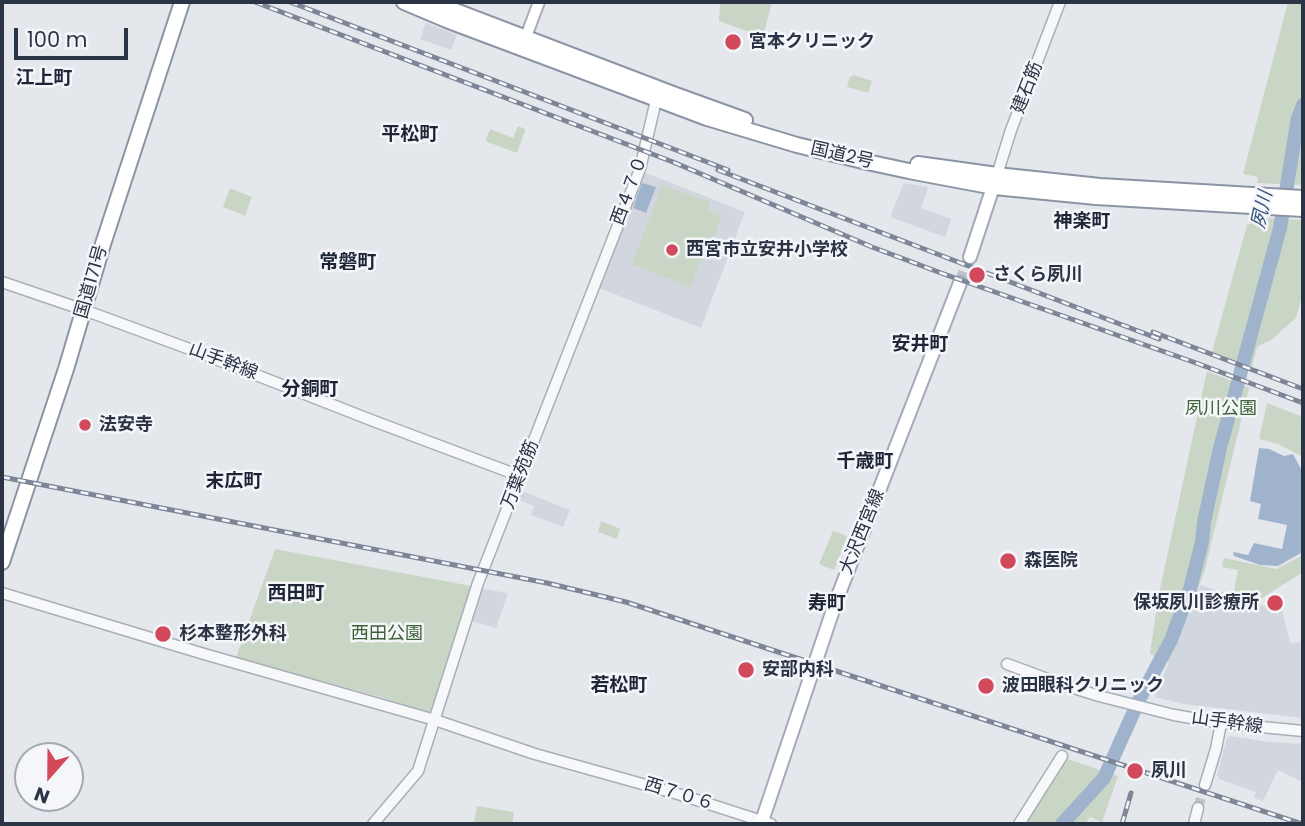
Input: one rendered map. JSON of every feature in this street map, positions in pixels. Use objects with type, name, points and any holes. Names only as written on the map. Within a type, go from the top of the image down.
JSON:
[{"type":"highway","name":"国道171号","points":[[2,562],[182,2]]},
{"type":"highway","name":"国道2号","points":[[404,2],[523,42],[658,93],[707,118],[797,145],[909,171],[1096,197],[1299,203]]},
{"type":"highway","name":"国道2号","points":[[432,2],[523,42]]},
{"type":"main road","points":[[523,42],[539,2]]},
{"type":"main road","points":[[970,257],[995,181]]},
{"type":"main road","name":"大沢西宮線","points":[[765,823],[836,601],[960,283]]},
{"type":"street","name":"建石筋","points":[[995,181],[1060,2]]},
{"type":"street","name":"西４７０","points":[[545,413],[640,169],[658,93]]},
{"type":"street","name":"山手幹線","points":[[2,282],[84,310],[520,476]]},
{"type":"street","name":"万葉苑筋","points":[[435,720],[478,583],[545,413]]},
{"type":"street","name":"西７０６","points":[[2,593],[435,720],[536,754],[678,794],[765,823]]},
{"type":"street","name":"山手幹線","points":[[1007,664],[1115,701],[1174,715],[1221,723],[1303,731]]},
{"type":"street","points":[[373,824],[418,771],[435,720]]},
{"type":"street","points":[[1205,785],[1221,723]]},
{"type":"street","points":[[1019,824],[1062,756]]},
{"type":"street","points":[[1194,824],[1198,808]]},
{"type":"shaded area","points":[[426,23],[457,35],[451,50],[420,39]]},
{"type":"shaded area","name":"西宮市立安井小学校","points":[[646,173],[745,212],[701,328],[599,288],[641,176]]},
{"type":"shaded area","points":[[904,183],[928,187],[921,208],[951,219],[945,237],[890,217]]},
{"type":"shaded area","points":[[519,490],[570,510],[563,527],[531,515],[534,506],[516,499]]},
{"type":"shaded area","points":[[1200,585],[1264,606],[1279,596],[1290,643],[1303,642],[1303,718],[1184,704],[1155,697]]},
{"type":"shaded area","points":[[483,589],[508,593],[496,628],[471,621],[480,591]]},
{"type":"shaded area","points":[[1230,736],[1303,744],[1303,782],[1278,770],[1263,801],[1254,798],[1256,792],[1219,779],[1217,775],[1227,738]]},
{"type":"green space","points":[[720,2],[772,2],[763,37],[719,21]]},
{"type":"green space","points":[[1288,2],[1303,2],[1303,185],[1257,183],[1258,177],[1243,174]]},
{"type":"green space","points":[[854,75],[872,81],[868,93],[847,87],[850,77]]},
{"type":"green space","points":[[518,126],[525,131],[517,153],[485,141],[490,129],[513,138]]},
{"type":"green space","points":[[662,185],[710,202],[708,210],[722,216],[690,287],[632,264]]},
{"type":"green space","points":[[230,188],[252,197],[245,216],[223,207]]},
{"type":"green space","name":"夙川公園","points":[[1263,218],[1303,220],[1303,293],[1296,318],[1271,340],[1257,347],[1252,367],[1212,352],[1247,225]]},
{"type":"green space","name":"夙川公園","points":[[1207,371],[1249,388],[1204,573],[1169,662],[1150,654],[1158,598]]},
{"type":"green space","points":[[1267,403],[1303,417],[1303,457],[1278,444],[1259,439]]},
{"type":"green space","points":[[601,521],[620,529],[617,539],[598,532]]},
{"type":"green space","points":[[833,531],[847,536],[834,570],[819,564]]},
{"type":"green space","name":"西田公園","points":[[275,549],[471,586],[474,589],[431,714],[384,698],[236,658]]},
{"type":"green space","points":[[1303,555],[1303,572],[1262,598],[1234,592],[1238,570],[1222,567],[1224,558],[1276,569]]},
{"type":"green space","points":[[1065,758],[1118,776],[1102,822],[1090,817],[1085,824],[1026,824]]},
{"type":"green space","points":[[477,806],[514,812],[512,824],[474,823]]},
{"type":"water","points":[[642,183],[656,187],[646,213],[633,208]]},
{"type":"water","points":[[1259,448],[1284,456],[1293,454],[1302,471],[1303,548],[1301,553],[1278,566],[1260,565],[1234,556],[1233,552],[1248,555],[1254,543],[1282,549],[1287,525],[1258,519],[1261,504],[1250,501]]},
{"type":"waterway","name":"夙川","points":[[1062,824],[1104,778],[1140,698],[1171,640],[1190,589],[1220,448],[1280,228],[1298,118],[1303,105]]},
{"type":"tunnel","points":[[960,283],[970,257]]},
{"type":"tunnel","points":[[1198,808],[1205,785]]},
{"type":"railway","points":[[255,2],[673,162],[872,247],[1303,403]]},
{"type":"railway","points":[[290,2],[728,170]]},
{"type":"railway","points":[[718,170],[1159,339]]},
{"type":"railway","points":[[1153,332],[1303,389]]},
{"type":"railway","points":[[2,477],[547,583],[626,602],[1302,824]]},
{"type":"railway","points":[[1122,824],[1131,793]]},
{"type":"place","name":"宮本クリニック","points":[[733,42]]},
{"type":"place","name":"西宮市立安井小学校","points":[[672,250]]},
{"type":"place","name":"さくら夙川","points":[[977,275]]},
{"type":"place","name":"法安寺","points":[[85,425]]},
{"type":"place","name":"森医院","points":[[1008,561]]},
{"type":"place","name":"保坂夙川診療所","points":[[1275,603]]},
{"type":"place","name":"杉本整形外科","points":[[163,634]]},
{"type":"place","name":"安部内科","points":[[746,670]]},
{"type":"place","name":"波田眼科クリニック","points":[[986,686]]},
{"type":"place","name":"夙川","points":[[1135,771]]},
{"type":"district","name":"江上町","points":[[44,79]]},
{"type":"district","name":"平松町","points":[[410,135]]},
{"type":"district","name":"神楽町","points":[[1082,222]]},
{"type":"district","name":"常磐町","points":[[348,263]]},
{"type":"district","name":"安井町","points":[[920,345]]},
{"type":"district","name":"分銅町","points":[[310,390]]},
{"type":"district","name":"千歳町","points":[[865,462]]},
{"type":"district","name":"末広町","points":[[234,482]]},
{"type":"district","name":"西田町","points":[[296,594]]},
{"type":"district","name":"寿町","points":[[827,604]]},
{"type":"district","name":"若松町","points":[[619,686]]}]
